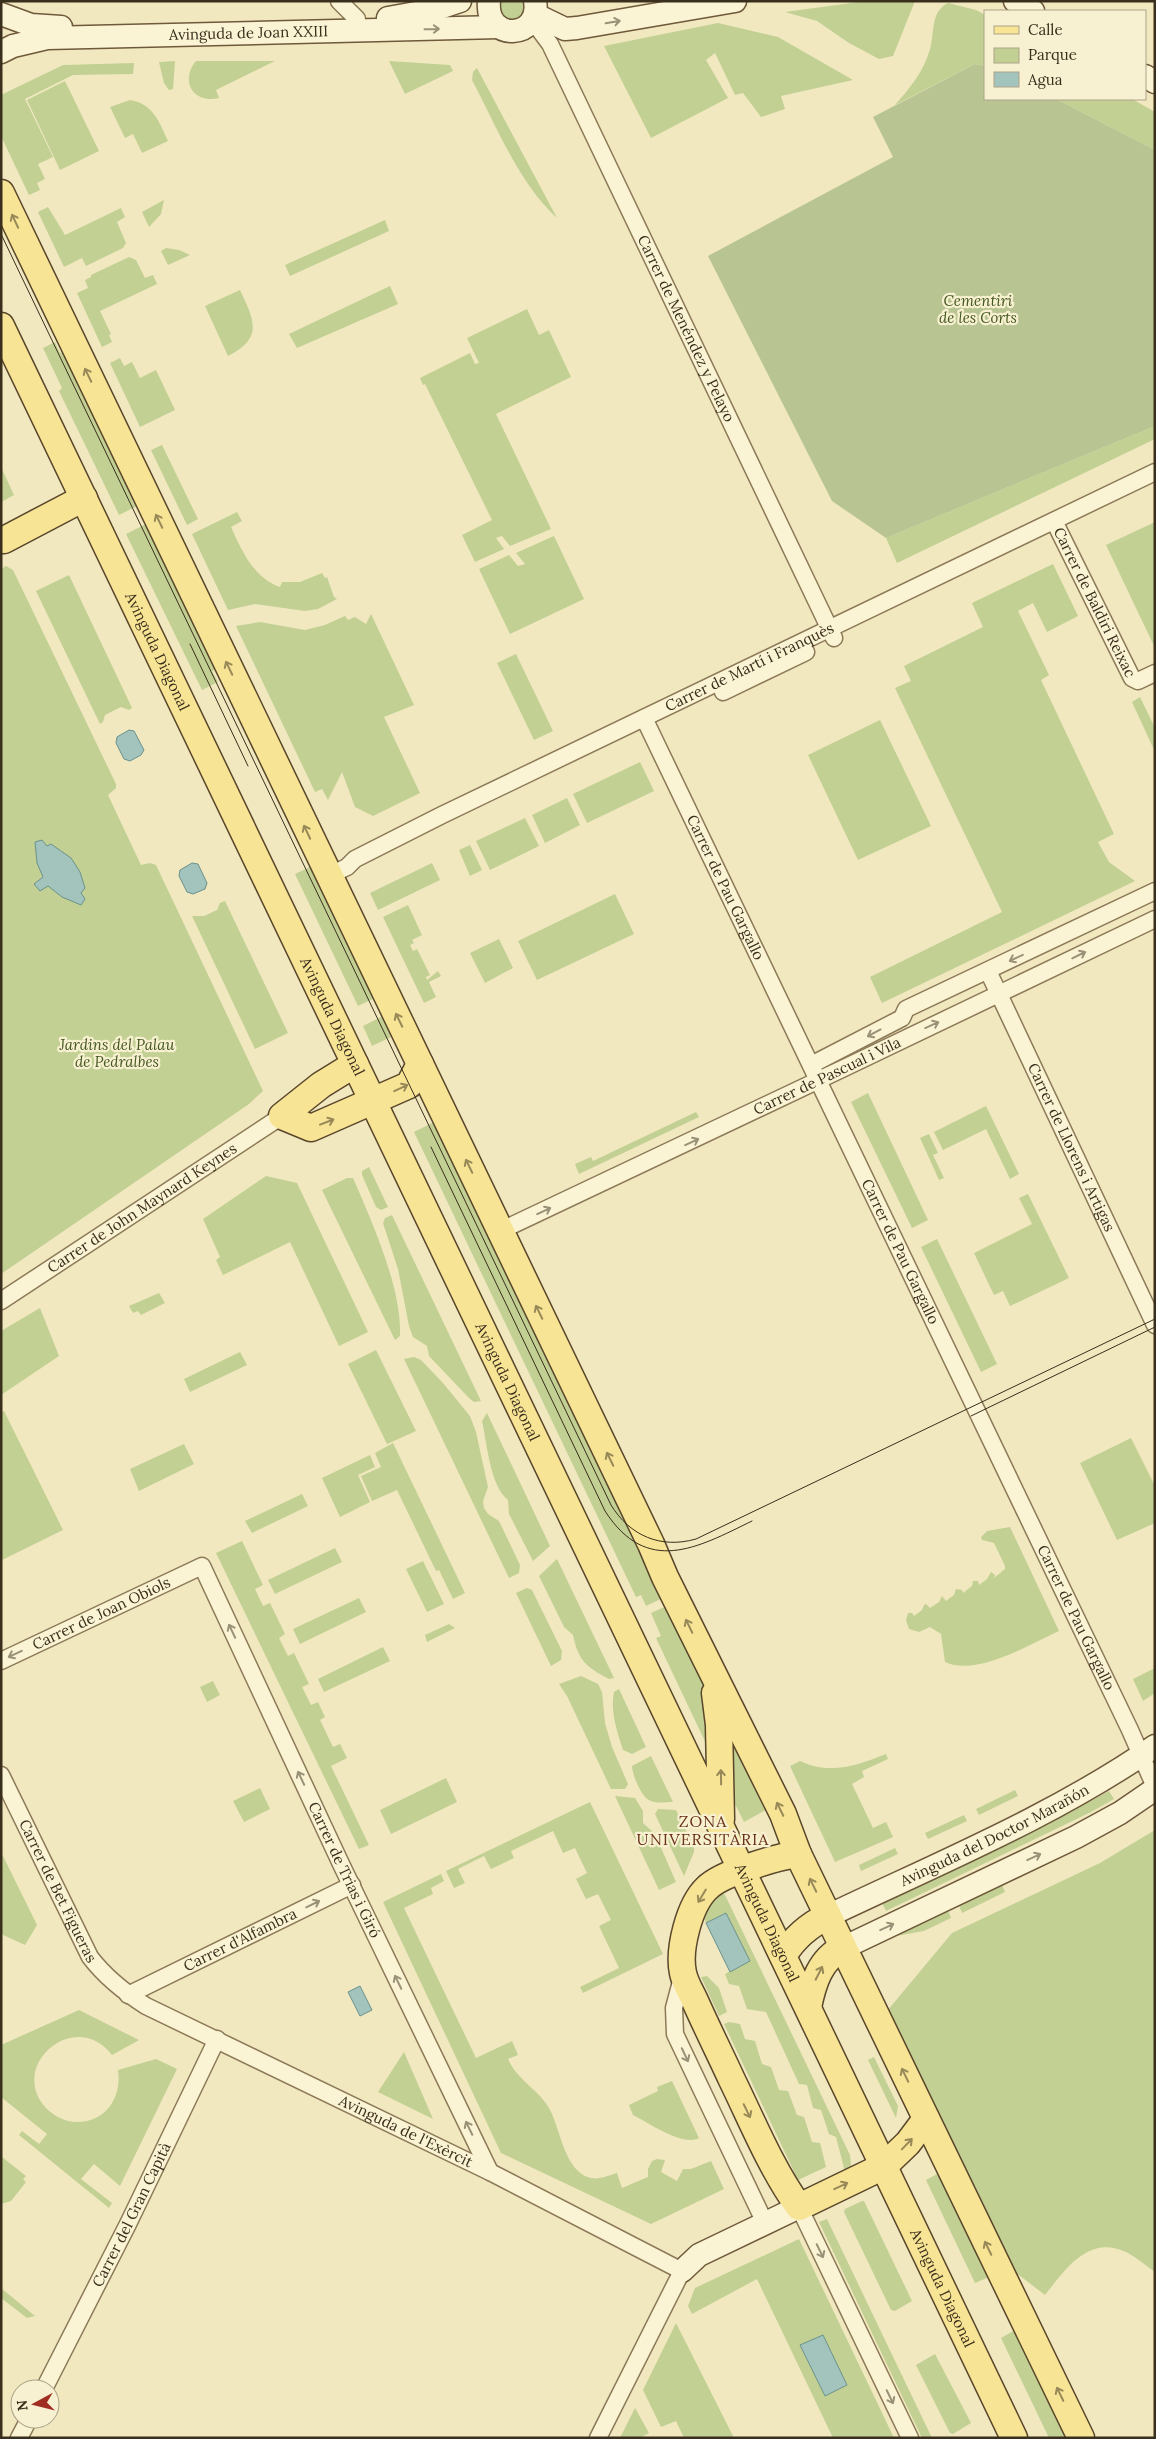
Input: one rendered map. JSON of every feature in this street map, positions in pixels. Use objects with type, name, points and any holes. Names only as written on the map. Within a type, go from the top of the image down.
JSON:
[{"type":"main road","points":[[1,193],[338,872],[420,1064],[710,1670],[783,1814],[798,1854],[1081,2438]]},
{"type":"main road","name":"Avinguda Diagonal","points":[[1,326],[1014,2438]]},
{"type":"main road","points":[[2,541],[84,498]]},
{"type":"main road","points":[[355,1064],[321,1085],[282,1116],[312,1128],[409,1085],[420,1064]]},
{"type":"main road","points":[[710,1670],[717,1700],[719,1726],[721,1826]]},
{"type":"main road","points":[[798,1854],[768,1861],[742,1870],[706,1888],[684,1933],[682,1951],[684,1974],[706,2025],[780,2178],[799,2207],[884,2166],[908,2143],[926,2119]]},
{"type":"main road","points":[[783,1956],[790,1944],[804,1930],[828,1916]]},
{"type":"main road","points":[[808,2007],[816,1976],[826,1959],[844,1948]]},
{"type":"street","points":[[339,1],[357,19]]},
{"type":"street","name":"Avinguda de Joan XXIII","points":[[1,14],[26,24],[45,27],[357,19],[414,15],[460,1]]},
{"type":"street","points":[[489,1],[490,16],[499,28]]},
{"type":"street","points":[[535,11],[576,13],[643,1]]},
{"type":"street","points":[[535,11],[565,28],[735,1]]},
{"type":"street","points":[[1015,1],[1031,10]]},
{"type":"street","name":"Avinguda de Joan XXIII","points":[[1,52],[13,46],[47,38],[499,28],[510,32],[527,26],[535,11]]},
{"type":"street","name":"Carrer de Menéndez y Pelayo","points":[[535,11],[832,633]]},
{"type":"street","name":"Carrer de Martí i Franquès","points":[[1057,526],[1155,472]]},
{"type":"street","name":"Carrer de Martí i Franquès","points":[[338,872],[361,866],[832,633],[1057,526],[1155,484]]},
{"type":"street","name":"Carrer de Baldiri Reixac","points":[[1057,526],[1132,678],[1138,681],[1155,673]]},
{"type":"street","name":"Carrer de Pau Gargallo","points":[[647,723],[811,1065],[1148,1751],[1155,1788]]},
{"type":"street","name":"Carrer de Pascual i Vila","points":[[811,1065],[902,1018],[906,1010],[1155,891]]},
{"type":"street","name":"Carrer de Pascual i Vila","points":[[500,1232],[1155,919]]},
{"type":"street","name":"Carrer de Llorens i Artigas","points":[[988,971],[1155,1325]]},
{"type":"street","points":[[902,1018],[912,1034]]},
{"type":"street","name":"Carrer de John Maynard Keynes","points":[[1,1302],[282,1116]]},
{"type":"street","name":"Carrer de Joan Obiols","points":[[1,1661],[202,1566]]},
{"type":"street","name":"Carrer de Trias i Giró","points":[[202,1566],[352,1886],[490,2172]]},
{"type":"street","name":"Avinguda del Doctor Marañón","points":[[828,1916],[1061,1805],[1109,1778],[1148,1751]]},
{"type":"street","name":"Carrer de Bet Figueras","points":[[1,1775],[90,1957],[105,1976],[128,1995]]},
{"type":"street","points":[[844,1948],[1076,1837],[1120,1813],[1155,1788]]},
{"type":"street","name":"Carrer d'Alfambra","points":[[128,1995],[352,1886]]},
{"type":"street","points":[[684,1974],[674,2008],[675,2034],[765,2223]]},
{"type":"street","name":"Avinguda de l'Exèrcit","points":[[128,1995],[490,2172],[682,2270]]},
{"type":"street","name":"Carrer del Gran Capità","points":[[49,2379],[128,2224],[217,2039]]},
{"type":"street","points":[[598,2438],[682,2270],[699,2255],[799,2207],[910,2438]]},
{"type":"green space","points":[[499,1],[523,1],[523,13],[514,20],[503,17]]},
{"type":"green space","points":[[866,1],[915,1],[893,56],[879,59],[849,43],[817,21],[785,12]]},
{"type":"green space","points":[[948,3],[976,10],[984,14],[984,66],[975,64],[895,105],[911,86],[924,65],[930,49],[934,23],[942,7]]},
{"type":"green space","points":[[718,23],[778,37],[853,80],[781,96],[785,109],[761,117],[743,93],[735,95],[715,53],[706,60],[728,98],[651,138],[604,46]]},
{"type":"green space","points":[[175,61],[173,89],[169,90],[164,83],[159,62]]},
{"type":"green space","points":[[196,61],[275,61],[216,90],[219,98],[210,99],[196,94],[191,89],[189,76],[191,68]]},
{"type":"green space","points":[[389,61],[450,65],[453,71],[405,94]]},
{"type":"green space","points":[[134,63],[133,74],[73,75],[25,99],[53,157],[38,164],[45,179],[37,183],[40,190],[29,195],[1,136],[1,95],[63,65]]},
{"type":"green space","name":"Cementiri de les Corts","points":[[975,64],[984,66],[984,100],[1058,100],[1155,150],[1155,426],[886,538],[832,501],[708,256],[893,157],[873,117]]},
{"type":"green space","points":[[477,68],[557,218],[531,188],[509,153],[472,80],[473,72]]},
{"type":"green space","points":[[65,81],[99,151],[60,170],[27,100]]},
{"type":"green space","points":[[130,100],[150,109],[158,120],[168,141],[142,153],[133,134],[125,138],[110,107]]},
{"type":"green space","points":[[1058,100],[1134,100],[1155,112],[1155,150]]},
{"type":"green space","points":[[164,200],[161,214],[149,227],[142,212]]},
{"type":"green space","points":[[48,207],[65,235],[121,208],[125,217],[117,222],[126,243],[123,248],[86,266],[82,258],[64,267],[38,212]]},
{"type":"green space","points":[[385,220],[389,231],[290,276],[285,265]]},
{"type":"green space","points":[[166,248],[179,250],[190,255],[168,265],[161,251]]},
{"type":"green space","points":[[129,257],[136,260],[145,278],[153,275],[157,284],[100,311],[111,334],[109,335],[112,342],[102,347],[77,293],[88,288],[85,280],[91,277],[91,275]]},
{"type":"green space","points":[[390,286],[398,304],[297,348],[289,334]]},
{"type":"green space","points":[[240,290],[249,310],[253,328],[247,342],[228,356],[205,306]]},
{"type":"green space","points":[[527,309],[539,335],[549,330],[571,377],[496,414],[551,529],[510,546],[502,536],[496,538],[504,549],[475,562],[462,535],[492,520],[425,384],[423,385],[420,378],[470,353],[475,364],[479,363],[467,338]]},
{"type":"green space","points":[[55,342],[60,353],[67,350],[141,504],[119,515],[59,391],[62,388],[43,348]]},
{"type":"green space","points":[[120,358],[124,366],[132,362],[140,378],[156,370],[175,410],[140,427],[110,363]]},
{"type":"green space","points":[[1155,426],[1155,439],[897,563],[886,538]]},
{"type":"green space","points":[[162,445],[198,519],[187,525],[151,450]]},
{"type":"green space","points":[[1,467],[14,495],[1,502]]},
{"type":"green space","points":[[237,512],[242,521],[231,527],[250,562],[262,577],[280,587],[282,582],[300,582],[322,573],[325,578],[327,577],[334,597],[337,599],[318,609],[305,611],[255,604],[228,610],[192,534]]},
{"type":"green space","points":[[150,522],[219,668],[212,671],[218,682],[202,690],[126,534]]},
{"type":"green space","points":[[1155,522],[1155,648],[1106,545]]},
{"type":"green space","points":[[554,536],[584,599],[510,634],[479,569],[509,555],[518,566],[525,564],[516,553]]},
{"type":"green space","points":[[1053,564],[1078,616],[1047,632],[1033,603],[1018,611],[1049,675],[1041,680],[1114,834],[1098,842],[1109,862],[1135,881],[882,1003],[870,977],[1002,912],[895,688],[911,681],[904,666],[983,627],[972,603]]},
{"type":"green space","name":"Jardins del Palau de Pedralbes","points":[[6,566],[13,570],[116,784],[116,788],[108,795],[141,865],[150,863],[156,865],[263,1091],[249,1104],[1,1274],[1,569]]},
{"type":"green space","points":[[69,575],[132,708],[129,710],[121,707],[105,715],[103,722],[100,724],[36,591]]},
{"type":"green space","points":[[371,614],[414,705],[384,717],[420,793],[373,816],[355,807],[342,772],[328,800],[322,789],[315,792],[236,626],[260,622],[305,630],[325,625],[345,616],[348,620],[355,617],[366,624]]},
{"type":"green space","points":[[516,654],[553,731],[534,740],[497,663]]},
{"type":"green space","points":[[1140,697],[1155,728],[1155,752],[1132,702]]},
{"type":"green space","points":[[880,720],[931,826],[858,860],[808,755]]},
{"type":"green space","points":[[640,762],[654,791],[587,823],[573,794]]},
{"type":"green space","points":[[567,798],[580,825],[545,843],[532,815]]},
{"type":"green space","points":[[525,818],[539,846],[490,870],[476,841]]},
{"type":"green space","points":[[470,845],[482,870],[470,876],[459,850]]},
{"type":"green space","points":[[432,863],[440,880],[378,910],[370,893]]},
{"type":"green space","points":[[314,865],[377,997],[358,1006],[295,874]]},
{"type":"green space","points":[[615,894],[634,934],[537,980],[518,941]]},
{"type":"green space","points":[[225,901],[288,1033],[255,1049],[192,916],[204,916],[217,910],[220,903]]},
{"type":"green space","points":[[408,905],[422,935],[412,940],[414,943],[410,945],[413,951],[417,949],[430,975],[426,977],[427,980],[438,971],[441,976],[429,982],[436,997],[424,1003],[383,917]]},
{"type":"green space","points":[[499,939],[513,968],[485,983],[470,953]]},
{"type":"green space","points":[[385,1015],[395,1035],[372,1046],[363,1026]]},
{"type":"green space","points":[[868,1093],[928,1220],[912,1228],[851,1102]]},
{"type":"green space","points":[[986,1106],[1019,1174],[1010,1179],[986,1129],[943,1150],[934,1132]]},
{"type":"green space","points":[[696,1112],[699,1117],[579,1174],[575,1164],[591,1157],[593,1161]]},
{"type":"green space","points":[[436,1121],[665,1597],[646,1606],[641,1595],[636,1597],[414,1132]]},
{"type":"green space","points":[[929,1134],[938,1153],[933,1155],[944,1178],[939,1180],[920,1138]]},
{"type":"green space","points":[[369,1167],[388,1207],[381,1210],[376,1207],[362,1175],[362,1171]]},
{"type":"green space","points":[[266,1176],[297,1183],[368,1332],[339,1346],[290,1242],[223,1275],[216,1260],[220,1257],[203,1219]]},
{"type":"green space","points":[[347,1178],[353,1178],[377,1235],[391,1277],[399,1317],[400,1336],[395,1340],[322,1190]]},
{"type":"green space","points":[[1028,1194],[1069,1278],[1010,1306],[1003,1291],[994,1295],[974,1253],[1032,1224],[1019,1198]]},
{"type":"green space","points":[[392,1215],[481,1401],[474,1402],[469,1398],[429,1356],[427,1346],[413,1337],[409,1326],[398,1269],[383,1223],[385,1218]]},
{"type":"green space","points":[[937,1239],[997,1364],[981,1372],[921,1247]]},
{"type":"green space","points":[[159,1293],[165,1303],[141,1315],[138,1311],[133,1313],[129,1306]]},
{"type":"green space","points":[[40,1308],[59,1356],[1,1395],[1,1331]]},
{"type":"green space","points":[[376,1350],[416,1431],[387,1444],[348,1364]]},
{"type":"green space","points":[[240,1352],[247,1365],[190,1392],[184,1379]]},
{"type":"green space","points":[[414,1357],[421,1360],[443,1383],[470,1416],[476,1432],[488,1487],[483,1501],[484,1508],[488,1514],[499,1521],[520,1565],[519,1573],[509,1578],[404,1359]]},
{"type":"green space","points":[[4,1411],[63,1530],[2,1560],[1,1412]]},
{"type":"green space","points":[[487,1413],[550,1546],[533,1561],[509,1514],[508,1500],[497,1485],[493,1475],[482,1421]]},
{"type":"green space","points":[[1131,1438],[1155,1486],[1155,1523],[1117,1540],[1080,1463]]},
{"type":"green space","points":[[393,1443],[465,1593],[453,1599],[439,1570],[436,1571],[397,1490],[372,1501],[361,1476],[381,1467],[375,1453]]},
{"type":"green space","points":[[184,1444],[194,1464],[139,1491],[130,1469]]},
{"type":"green space","points":[[370,1455],[375,1467],[358,1475],[370,1502],[340,1517],[322,1478]]},
{"type":"green space","points":[[302,1494],[308,1506],[252,1533],[245,1521]]},
{"type":"green space","points":[[1010,1527],[1059,1631],[1003,1657],[987,1662],[958,1666],[945,1662],[941,1634],[930,1627],[919,1632],[909,1629],[906,1620],[908,1613],[912,1613],[914,1616],[922,1610],[924,1605],[926,1604],[930,1608],[939,1602],[942,1596],[946,1601],[954,1595],[956,1589],[962,1590],[963,1593],[972,1586],[973,1581],[978,1581],[979,1585],[987,1579],[991,1572],[995,1575],[994,1578],[1005,1569],[994,1543],[982,1540],[981,1537],[987,1531]]},
{"type":"green space","points":[[242,1541],[263,1585],[255,1589],[263,1606],[270,1603],[285,1634],[279,1638],[288,1656],[294,1653],[309,1684],[302,1687],[311,1705],[318,1702],[325,1717],[320,1720],[333,1747],[340,1744],[347,1758],[331,1766],[369,1845],[359,1849],[216,1553]]},
{"type":"green space","points":[[335,1548],[342,1562],[275,1594],[268,1580]]},
{"type":"green space","points":[[557,1559],[614,1678],[609,1679],[594,1671],[584,1662],[577,1651],[573,1635],[564,1627],[539,1576]]},
{"type":"green space","points":[[423,1561],[444,1604],[427,1612],[406,1569]]},
{"type":"green space","points":[[527,1588],[532,1590],[562,1651],[561,1660],[551,1666],[516,1593]]},
{"type":"green space","points":[[359,1598],[366,1612],[300,1644],[293,1629]]},
{"type":"green space","points":[[669,1605],[706,1687],[709,1750],[656,1638],[661,1636],[651,1613]]},
{"type":"green space","points":[[449,1624],[455,1628],[427,1642],[425,1635]]},
{"type":"green space","points":[[383,1647],[390,1661],[324,1692],[318,1679]]},
{"type":"green space","points":[[1155,1668],[1155,1693],[1143,1701],[1133,1679]]},
{"type":"green space","points":[[581,1676],[598,1684],[602,1692],[605,1723],[612,1747],[628,1784],[625,1789],[611,1789],[567,1696],[559,1684]]},
{"type":"green space","points":[[213,1681],[220,1695],[207,1702],[200,1687]]},
{"type":"green space","points":[[619,1689],[646,1747],[632,1754],[623,1750],[615,1721],[613,1699],[614,1692]]},
{"type":"green space","points":[[730,1733],[766,1810],[744,1822],[732,1798]]},
{"type":"green space","points":[[886,1754],[888,1759],[862,1771],[864,1777],[852,1784],[873,1828],[886,1822],[893,1837],[835,1862],[790,1766],[800,1761],[822,1768],[843,1767]]},
{"type":"green space","points":[[651,1756],[673,1802],[651,1801],[646,1798],[638,1784],[632,1766]]},
{"type":"green space","points":[[446,1778],[457,1802],[391,1834],[380,1810]]},
{"type":"green space","points":[[260,1788],[270,1809],[244,1822],[233,1801]]},
{"type":"green space","points":[[1015,1790],[1018,1796],[979,1815],[976,1809]]},
{"type":"green space","points":[[1109,1791],[1114,1799],[1091,1812],[886,1911],[882,1903],[1071,1812]]},
{"type":"green space","points":[[615,1796],[635,1798],[643,1811],[643,1823],[655,1834],[676,1882],[659,1890]]},
{"type":"green space","points":[[590,1802],[663,1954],[583,1993],[580,1987],[619,1968],[599,1926],[611,1920],[598,1894],[586,1899],[576,1879],[587,1873],[575,1848],[563,1853],[553,1831],[511,1851],[514,1858],[491,1869],[484,1856],[458,1869],[465,1883],[454,1888],[446,1871]]},
{"type":"green space","points":[[658,1809],[676,1810],[694,1847],[694,1852],[684,1876],[655,1814]]},
{"type":"green space","points":[[964,1815],[967,1821],[928,1839],[925,1833]]},
{"type":"green space","points":[[1155,1830],[1155,2272],[1126,2252],[1112,2248],[1100,2248],[1089,2251],[1079,2257],[1045,2295],[1011,2269],[887,2011],[952,1933],[1100,1863]]},
{"type":"green space","points":[[895,1848],[898,1854],[861,1871],[859,1865]]},
{"type":"green space","points":[[1,1852],[37,1925],[25,1945],[1,1934]]},
{"type":"green space","points":[[441,1874],[444,1881],[431,1888],[433,1894],[404,1908],[476,2058],[512,2041],[518,2055],[508,2059],[522,2079],[539,2095],[549,2108],[569,2159],[582,2174],[591,2178],[597,2178],[617,2173],[622,2188],[648,2177],[648,2169],[652,2161],[657,2159],[665,2160],[661,2172],[677,2181],[683,2169],[691,2169],[711,2161],[724,2189],[651,2224],[501,2153],[383,1902]]},
{"type":"green space","points":[[1001,1882],[1005,1892],[962,1913],[958,1903]]},
{"type":"green space","points":[[720,1892],[725,1895],[850,2155],[851,2165],[845,2172],[836,2137],[829,2134],[821,2110],[813,2108],[807,2085],[799,2084],[766,2012],[747,2009],[739,1986],[729,1984],[725,1974],[749,1961],[726,1913],[706,1923],[702,1913]]},
{"type":"green space","points":[[947,1908],[951,1918],[924,1931],[896,1936],[895,1933]]},
{"type":"green space","points":[[707,1976],[719,1988],[727,2012],[719,2016],[701,1977]]},
{"type":"green space","points":[[79,2010],[139,2040],[112,2055],[97,2042],[81,2037],[65,2040],[51,2048],[40,2060],[35,2075],[36,2092],[46,2108],[56,2116],[64,2120],[77,2122],[96,2118],[104,2113],[110,2106],[117,2090],[118,2070],[156,2059],[177,2069],[120,2186],[94,2164],[81,2179],[112,2203],[109,2208],[19,2135],[22,2131],[39,2144],[47,2134],[1,2097],[1,2045]]},
{"type":"green space","points":[[729,2022],[740,2024],[745,2039],[755,2041],[762,2064],[771,2067],[779,2090],[788,2091],[797,2115],[804,2117],[812,2142],[820,2143],[826,2167],[798,2180],[724,2024]]},
{"type":"green space","points":[[404,2052],[433,2119],[378,2092]]},
{"type":"green space","points":[[874,2057],[898,2106],[896,2118],[868,2060]]},
{"type":"green space","points":[[672,2081],[699,2138],[692,2140],[675,2137],[633,2115],[629,2105],[658,2091],[657,2087]]},
{"type":"green space","points":[[2,2157],[26,2176],[23,2179],[26,2182],[11,2201],[1,2204]]},
{"type":"green space","points":[[939,2173],[989,2277],[975,2283],[926,2180]]},
{"type":"green space","points":[[864,2201],[912,2301],[895,2311],[891,2310],[844,2212],[845,2209]]},
{"type":"green space","points":[[827,2219],[932,2438],[922,2438],[819,2222]]},
{"type":"green space","points":[[799,2239],[894,2438],[833,2438],[757,2279],[692,2314],[688,2306],[695,2288]]},
{"type":"green space","points":[[1,2288],[35,2316],[27,2318],[1,2298]]},
{"type":"green space","points":[[676,2323],[734,2438],[684,2438],[676,2421],[661,2427],[643,2390]]},
{"type":"green space","points":[[1015,2330],[1066,2438],[1049,2438],[1001,2338]]},
{"type":"green space","points":[[935,2354],[971,2423],[953,2434],[950,2433],[916,2365]]},
{"type":"green space","points":[[635,2408],[649,2433],[640,2438],[620,2438]]},
{"type":"water","points":[[129,730],[134,731],[144,750],[141,755],[130,761],[124,759],[116,743],[117,737]]},
{"type":"water","points":[[42,840],[47,846],[51,844],[71,858],[80,872],[85,888],[81,893],[85,899],[81,905],[62,897],[48,886],[40,891],[34,884],[43,877],[37,863],[35,842]]},
{"type":"water","points":[[192,863],[198,864],[207,883],[205,889],[193,894],[187,892],[179,876],[180,870]]},
{"type":"water","points":[[726,1913],[750,1961],[730,1972],[706,1923]]},
{"type":"water","points":[[360,1986],[372,2010],[360,2016],[348,1992]]},
{"type":"water","points":[[823,2335],[847,2385],[825,2396],[800,2345]]},
{"type":"tram line","points":[[1,234],[611,1505],[627,1525],[637,1532],[659,1541],[683,1542],[696,1539],[1155,1319]]},
{"type":"tram line","points":[[190,644],[248,766]]},
{"type":"tram line","points":[[431,1147],[605,1511],[621,1531],[638,1544],[655,1550],[674,1550],[692,1547],[712,1540],[752,1521]]},
{"type":"tram line","points":[[971,1416],[1155,1327]]},
{"type":"district","name":"ZONA UNIVERSITÀRIA","points":[[703,1830]]}]
